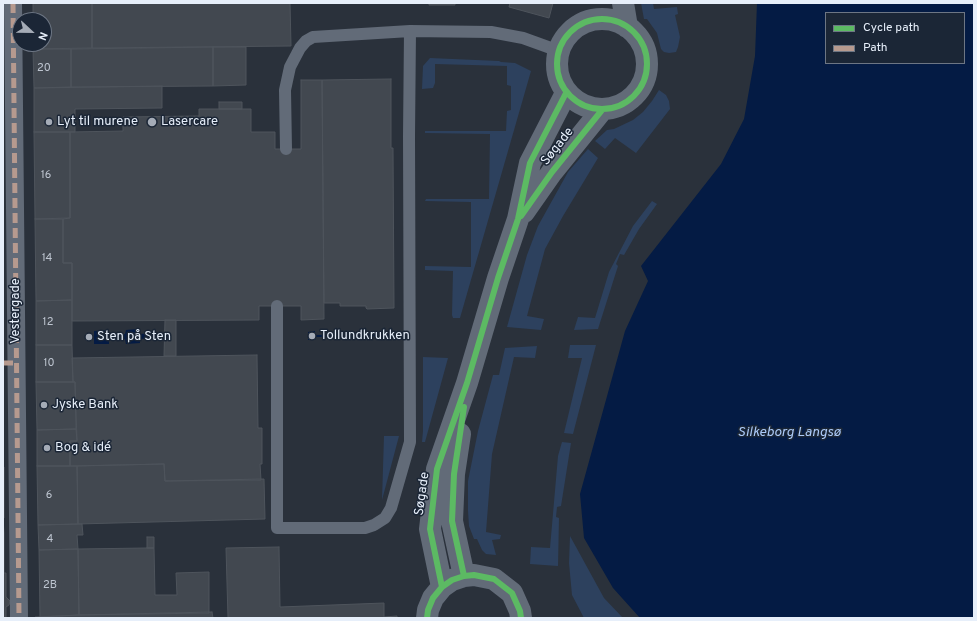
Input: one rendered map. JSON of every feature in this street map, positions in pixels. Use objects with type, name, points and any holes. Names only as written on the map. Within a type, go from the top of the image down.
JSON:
[{"type":"street","name":"Vestergade","points":[[14,3],[10,363],[19,618]]},
{"type":"street","points":[[580,24],[587,3]]},
{"type":"street","points":[[623,3],[627,27]]},
{"type":"street","points":[[604,19],[616,21],[627,27],[637,36],[645,48],[647,62],[645,77],[639,90],[630,100],[616,107],[602,110],[592,109],[574,100],[566,93],[557,74],[557,59],[566,36],[580,24],[592,20],[604,19]]},
{"type":"street","name":"Søgade","points":[[442,587],[430,529],[437,470],[467,383],[498,278],[518,220],[530,163],[566,93]]},
{"type":"street","name":"Søgade","points":[[518,220],[552,172],[602,110]]},
{"type":"street","name":"Søgade","points":[[464,576],[452,521],[454,474],[467,383]]},
{"type":"street","points":[[427,618],[428,610],[433,598],[442,587],[452,580],[464,576],[474,575],[494,579],[512,593],[520,611],[521,618]]},
{"type":"lane","points":[[286,148],[284,90],[290,67],[295,56],[306,41],[313,37],[410,31],[491,32],[529,40],[559,51]]},
{"type":"lane","points":[[277,306],[277,528],[365,528],[374,525],[385,518],[391,508],[410,442],[410,31]]},
{"type":"shaded area","points":[[641,3],[653,3],[654,9],[677,7],[678,14],[675,15],[680,37],[676,52],[664,52],[661,49],[657,33],[647,19],[644,19]]},
{"type":"shaded area","points":[[430,58],[515,63],[531,71],[460,318],[453,318],[452,315],[453,271],[425,270],[425,266],[471,267],[471,202],[425,201],[426,199],[489,199],[490,134],[425,133],[425,131],[506,131],[507,111],[511,110],[511,86],[507,85],[507,66],[435,64],[435,83],[433,88],[422,89],[423,66]]},
{"type":"shaded area","points":[[659,90],[666,95],[669,101],[670,109],[636,153],[615,138],[605,149],[595,141],[607,130],[614,129],[633,120],[643,112]]},
{"type":"shaded area","points":[[588,149],[598,158],[545,249],[527,316],[544,319],[541,330],[507,327],[527,255],[538,226],[568,172]]},
{"type":"shaded area","points":[[652,201],[657,204],[639,229],[624,255],[620,254],[616,264],[618,266],[598,329],[574,330],[578,317],[595,318],[609,272],[633,226]]},
{"type":"shaded area","points":[[570,345],[596,345],[573,434],[564,433],[582,358],[568,358]]},
{"type":"shaded area","points":[[537,346],[535,358],[514,357],[492,454],[486,532],[501,535],[500,539],[492,540],[496,555],[486,554],[482,550],[477,539],[474,539],[469,526],[468,511],[468,481],[478,431],[493,375],[499,375],[505,348]]},
{"type":"shaded area","points":[[423,357],[448,358],[425,442],[422,442]]},
{"type":"shaded area","points":[[384,436],[399,436],[382,500]]},
{"type":"shaded area","points":[[562,442],[571,443],[561,506],[557,507],[556,517],[559,518],[558,566],[530,564],[531,547],[550,548],[558,456]]},
{"type":"shaded area","points":[[570,536],[604,598],[623,618],[584,618],[572,595],[569,563]]},
{"type":"water","name":"Silkeborg Langsø","points":[[757,3],[974,3],[974,618],[640,618],[613,588],[584,538],[580,494],[625,331],[648,281],[641,266],[721,164],[744,119],[755,56]]},
{"type":"water","points":[[139,329],[140,334],[156,333],[156,338],[140,339],[140,343],[126,344],[125,339],[109,340],[109,344],[94,344],[94,331],[109,330],[109,334],[125,334],[126,330]]},
{"type":"water","points":[[315,331],[315,335],[391,334],[391,336],[316,337],[315,340],[308,340],[308,332]]},
{"type":"building","points":[[33,3],[92,3],[92,48],[52,49],[52,12],[33,12]]},
{"type":"building","points":[[92,3],[290,3],[291,46],[92,48]]},
{"type":"building","points":[[429,3],[455,3],[455,5],[429,5]]},
{"type":"building","points":[[510,3],[553,3],[549,18],[509,7]]},
{"type":"building","points":[[213,47],[213,86],[71,87],[71,49]]},
{"type":"building","points":[[213,47],[246,47],[246,85],[213,86]]},
{"type":"building","points":[[52,49],[71,49],[71,87],[34,88],[33,52],[52,52]]},
{"type":"building","points":[[391,79],[394,308],[367,309],[366,306],[340,306],[340,303],[324,303],[322,80]]},
{"type":"building","points":[[301,80],[322,80],[324,319],[301,320],[301,306],[259,306],[259,320],[72,321],[72,263],[63,263],[63,219],[70,218],[70,132],[123,131],[123,117],[199,116],[199,109],[251,109],[251,132],[275,132],[275,149],[301,149]]},
{"type":"building","points":[[162,86],[162,108],[75,109],[75,132],[34,132],[34,88]]},
{"type":"building","points":[[219,102],[242,102],[242,109],[219,109]]},
{"type":"building","points":[[34,132],[70,132],[70,218],[35,219]]},
{"type":"building","points":[[35,219],[63,219],[63,263],[72,263],[72,300],[36,301]]},
{"type":"building","points":[[72,300],[72,345],[36,345],[36,301]]},
{"type":"building","points":[[165,320],[176,320],[176,356],[164,356]]},
{"type":"building","points":[[36,345],[72,345],[73,382],[36,382]]},
{"type":"building","points":[[257,355],[258,428],[262,428],[262,464],[260,464],[261,480],[165,481],[164,464],[70,466],[70,441],[77,441],[75,382],[73,382],[72,358]]},
{"type":"building","points":[[36,382],[75,382],[76,429],[37,430]]},
{"type":"building","points":[[76,429],[77,441],[70,441],[70,466],[37,466],[37,430]]},
{"type":"building","points":[[164,464],[165,481],[264,479],[265,519],[78,524],[77,466]]},
{"type":"building","points":[[37,466],[77,466],[78,524],[38,525]]},
{"type":"building","points":[[4,467],[4,518],[3,518]]},
{"type":"building","points":[[3,518],[4,533],[4,573],[3,573]]},
{"type":"building","points":[[82,524],[83,535],[77,535],[78,549],[39,550],[38,525]]},
{"type":"building","points":[[147,537],[154,537],[154,548],[147,548]]},
{"type":"building","points":[[279,547],[280,607],[384,603],[384,617],[397,616],[397,618],[228,618],[226,548]]},
{"type":"building","points":[[154,548],[155,595],[177,595],[176,573],[209,572],[209,613],[79,615],[78,549]]},
{"type":"building","points":[[78,549],[79,615],[40,617],[39,550]]},
{"type":"building","points":[[3,573],[6,573],[6,597],[10,601],[9,605],[6,607],[6,618],[3,618]]},
{"type":"building","points":[[212,612],[213,618],[35,618],[79,615]]},
{"type":"marked path","points":[[13,3],[19,618]]},
{"type":"marked path","points":[[3,363],[17,363]]},
{"type":"cycle path","points":[[602,19],[619,22],[634,32],[644,47],[647,64],[644,81],[634,96],[619,106],[602,109],[585,106],[570,96],[560,81],[557,64],[560,47],[570,32],[585,22],[602,19]]},
{"type":"cycle path","points":[[442,587],[430,529],[437,469],[467,383],[498,278],[518,219],[530,163],[566,93]]},
{"type":"cycle path","points":[[521,216],[552,172],[602,110]]},
{"type":"cycle path","points":[[464,407],[454,474],[452,521],[464,576]]},
{"type":"cycle path","points":[[427,618],[428,610],[433,598],[442,587],[452,580],[464,576],[474,575],[494,579],[512,593],[520,611],[521,618]]},
{"type":"place","name":"Lyt til murene","points":[[49,122]]},
{"type":"place","name":"Lasercare","points":[[152,122]]},
{"type":"place","name":"Tollundkrukken","points":[[312,336]]},
{"type":"place","name":"Sten på Sten","points":[[89,337]]},
{"type":"place","name":"Jyske Bank","points":[[44,405]]},
{"type":"place","name":"Bog & idé","points":[[47,448]]}]
